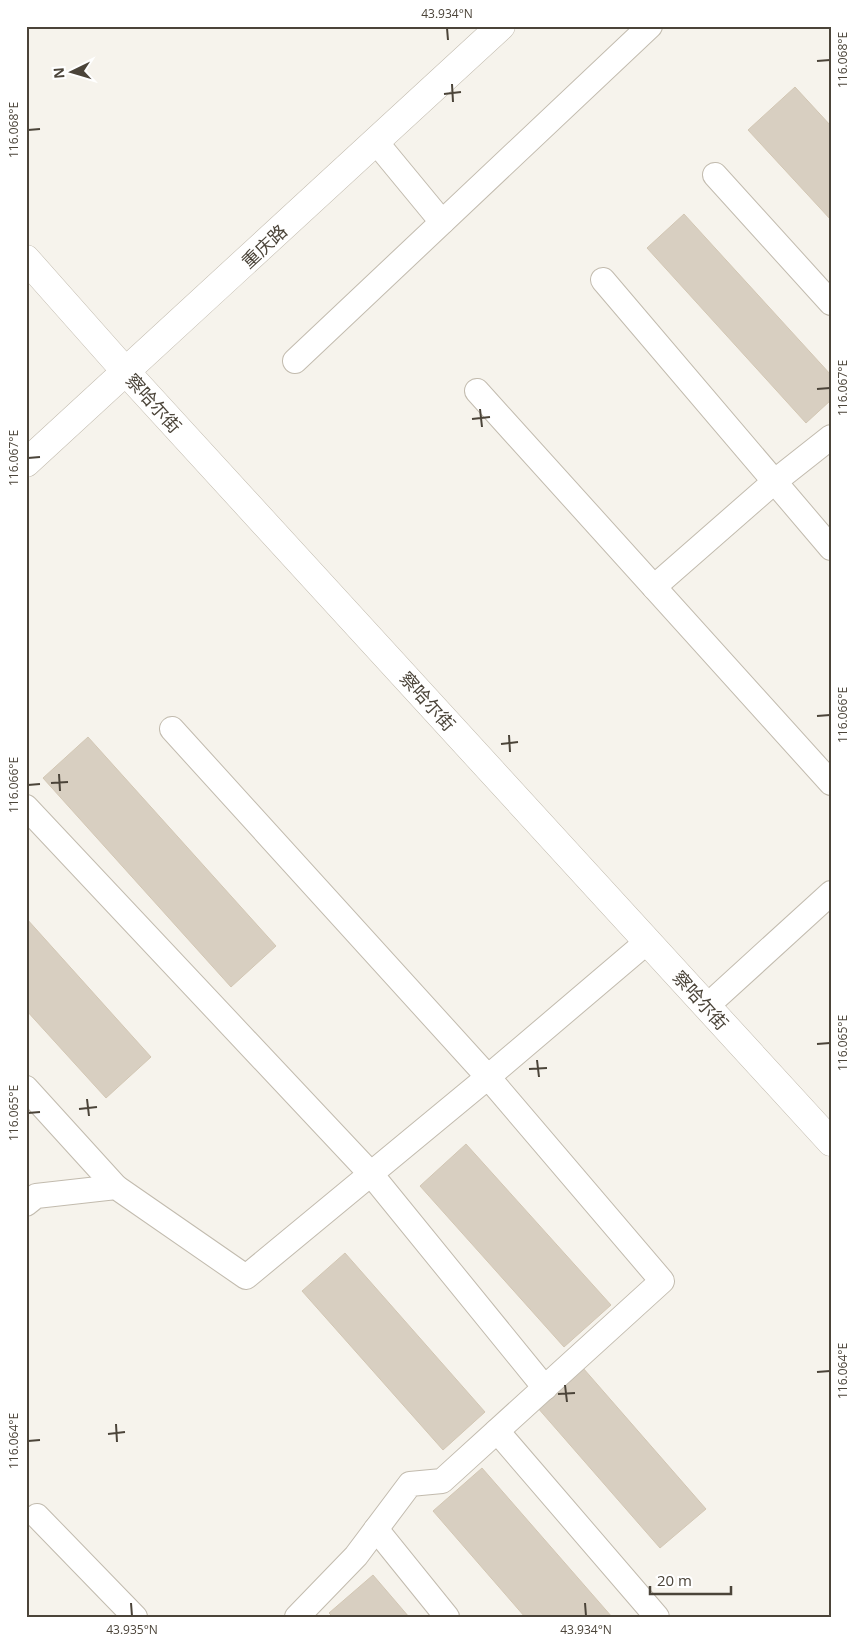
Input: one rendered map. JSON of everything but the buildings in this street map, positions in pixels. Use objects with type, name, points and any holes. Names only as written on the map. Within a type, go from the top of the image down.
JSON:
[{"type":"street","name":"重庆路","points":[[26,464],[127,373],[501,26]]},
{"type":"street","points":[[295,361],[650,26]]},
{"type":"street","points":[[376,142],[442,222]]},
{"type":"street","points":[[715,175],[831,303]]},
{"type":"street","name":"察哈尔街","points":[[26,259],[127,373],[831,1142]]},
{"type":"street","points":[[603,280],[831,548]]},
{"type":"street","points":[[477,390],[831,783]]},
{"type":"street","points":[[654,587],[774,482],[831,437]]},
{"type":"street","points":[[172,729],[488,1077],[662,1281],[442,1482],[410,1484],[356,1556],[297,1617]]},
{"type":"street","points":[[26,807],[371,1174],[545,1388]]},
{"type":"street","points":[[707,1006],[831,893]]},
{"type":"street","points":[[26,1088],[116,1187],[246,1277],[648,942]]},
{"type":"street","points":[[26,1204],[36,1196],[116,1187]]},
{"type":"street","points":[[496,1432],[657,1617]]},
{"type":"street","points":[[30,1515],[135,1617]]},
{"type":"street","points":[[376,1529],[447,1617]]}]
